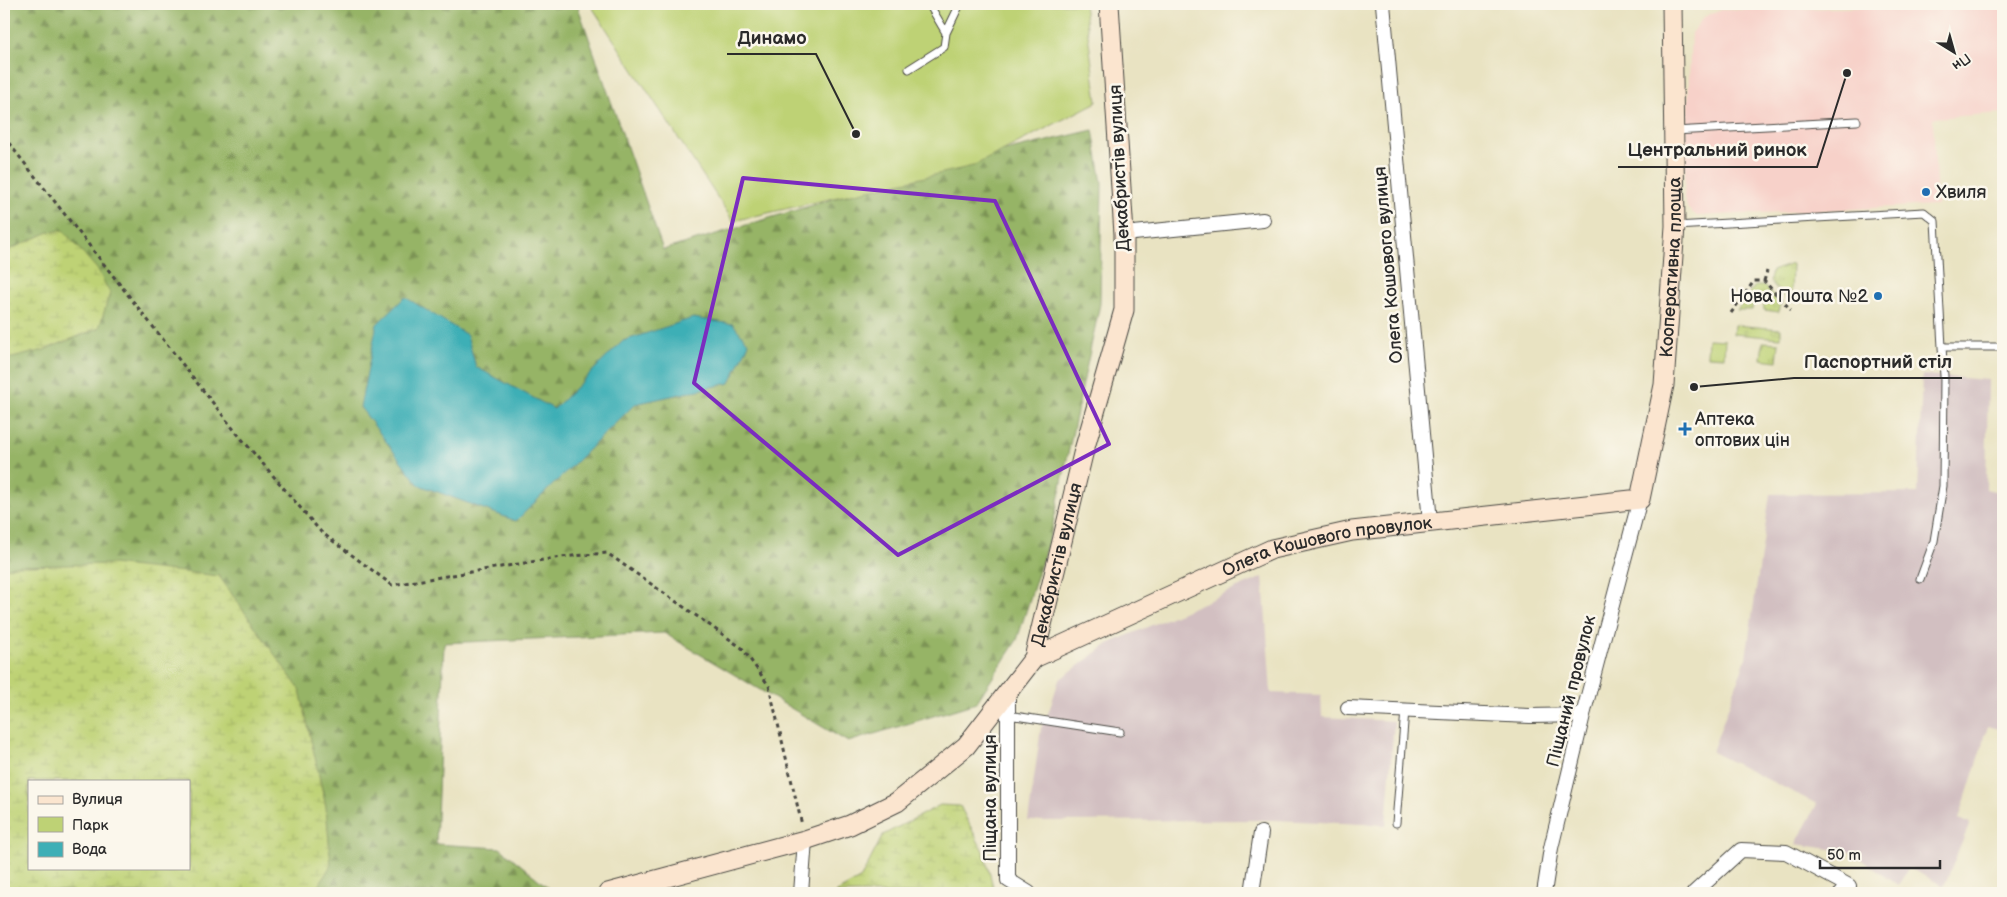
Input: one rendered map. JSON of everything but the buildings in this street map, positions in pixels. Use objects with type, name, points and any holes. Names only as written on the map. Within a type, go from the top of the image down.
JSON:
[{"type":"street","name":"Декабристів вулиця","points":[[608,893],[805,840],[850,825],[897,802],[966,746],[1034,658],[1084,454],[1124,310],[1124,234],[1109,4]]},
{"type":"street","name":"Олега Кошового вулиця","points":[[1383,4],[1430,522]]},
{"type":"street","name":"Кооперативна площа","points":[[1640,499],[1664,385],[1675,226],[1672,4]]},
{"type":"street","points":[[1124,234],[1263,220]]},
{"type":"street","name":"Олега Кошового провулок","points":[[1034,658],[1272,549],[1352,531],[1640,499]]},
{"type":"street","name":"Піщаний провулок","points":[[1544,893],[1551,848],[1583,716],[1640,499]]},
{"type":"street","name":"Піщана вулиця","points":[[1008,691],[1008,880],[1029,893]]},
{"type":"street","points":[[1348,708],[1530,716],[1583,716]]},
{"type":"street","points":[[1252,893],[1261,833]]},
{"type":"street","points":[[801,893],[805,840]]},
{"type":"street","points":[[1694,893],[1741,850],[1786,852],[1845,890]]},
{"type":"lane","points":[[929,4],[946,33]]},
{"type":"lane","points":[[909,69],[944,48],[946,33],[960,4]]},
{"type":"lane","points":[[1673,131],[1857,121]]},
{"type":"lane","points":[[1675,226],[1924,212],[1935,221],[1944,376],[1943,486],[1934,541],[1920,579]]},
{"type":"lane","points":[[1942,348],[2003,347]]},
{"type":"lane","points":[[1396,823],[1405,710]]},
{"type":"lane","points":[[1008,715],[1120,732]]},
{"type":"path","points":[[4,137],[235,431],[321,532],[392,585],[561,557],[607,553],[742,648],[769,686],[805,840]]},
{"type":"path","points":[[1764,281],[1767,271]]},
{"type":"path","points":[[1730,313],[1754,281],[1764,281],[1791,310]]},
{"type":"highlighted area","points":[[743,178],[995,201],[1109,444],[898,555],[694,383]]},
{"type":"shaded area","points":[[2003,5],[2003,113],[1933,118],[1937,205],[1697,216],[1688,209],[1684,198],[1691,33],[1704,17],[1719,10]]},
{"type":"shaded area","points":[[1922,375],[1988,380],[1986,489],[2003,493],[2003,730],[1988,726],[1959,819],[1970,823],[1944,886],[1909,868],[1898,885],[1850,852],[1796,844],[1817,804],[1712,752],[1746,658],[1770,494],[1918,493]]},
{"type":"shaded area","points":[[1263,577],[1271,693],[1321,695],[1322,717],[1394,721],[1386,825],[1275,820],[1028,821],[1041,728],[1049,711],[1059,680],[1108,644]]},
{"type":"green space","points":[[4,4],[577,4],[663,250],[946,165],[1093,130],[1102,183],[1100,304],[1052,529],[1017,640],[976,703],[848,742],[664,633],[444,643],[436,844],[500,848],[549,888],[531,893],[4,893]]},
{"type":"green space","points":[[590,4],[1084,4],[1097,102],[973,166],[733,221]]},
{"type":"green space","points":[[63,230],[97,269],[110,293],[99,328],[44,350],[4,360],[4,252],[49,232]]},
{"type":"green space","points":[[1792,264],[1791,298],[1788,301],[1770,281],[1772,271]]},
{"type":"green space","points":[[1755,286],[1764,286],[1780,304],[1779,312],[1764,310],[1763,297],[1754,296],[1752,310],[1737,310]]},
{"type":"green space","points":[[1734,325],[1781,329],[1781,338],[1733,334]]},
{"type":"green space","points":[[1708,339],[1725,340],[1724,357],[1707,356]]},
{"type":"green space","points":[[1763,342],[1779,343],[1777,361],[1761,359]]},
{"type":"green space","points":[[112,564],[219,576],[300,690],[326,807],[331,865],[314,893],[73,893],[72,891],[4,889],[4,570],[14,566]]},
{"type":"green space","points":[[940,805],[960,806],[984,853],[995,893],[835,893],[861,878],[883,835]]},
{"type":"water","points":[[405,297],[467,335],[476,367],[554,409],[623,341],[693,318],[733,324],[749,344],[730,383],[635,404],[516,521],[419,485],[360,407],[377,324]]},
{"type":"place","name":"Центральний ринок","points":[[1847,73]]},
{"type":"place","name":"Динамо","points":[[856,134]]},
{"type":"place","name":"Хвиля","points":[[1926,192]]},
{"type":"place","name":"Нова Пошта №2","points":[[1878,296]]},
{"type":"place","name":"Паспортний стіл","points":[[1694,387]]},
{"type":"place","name":"Аптека оптових цін","points":[[1685,429]]}]
